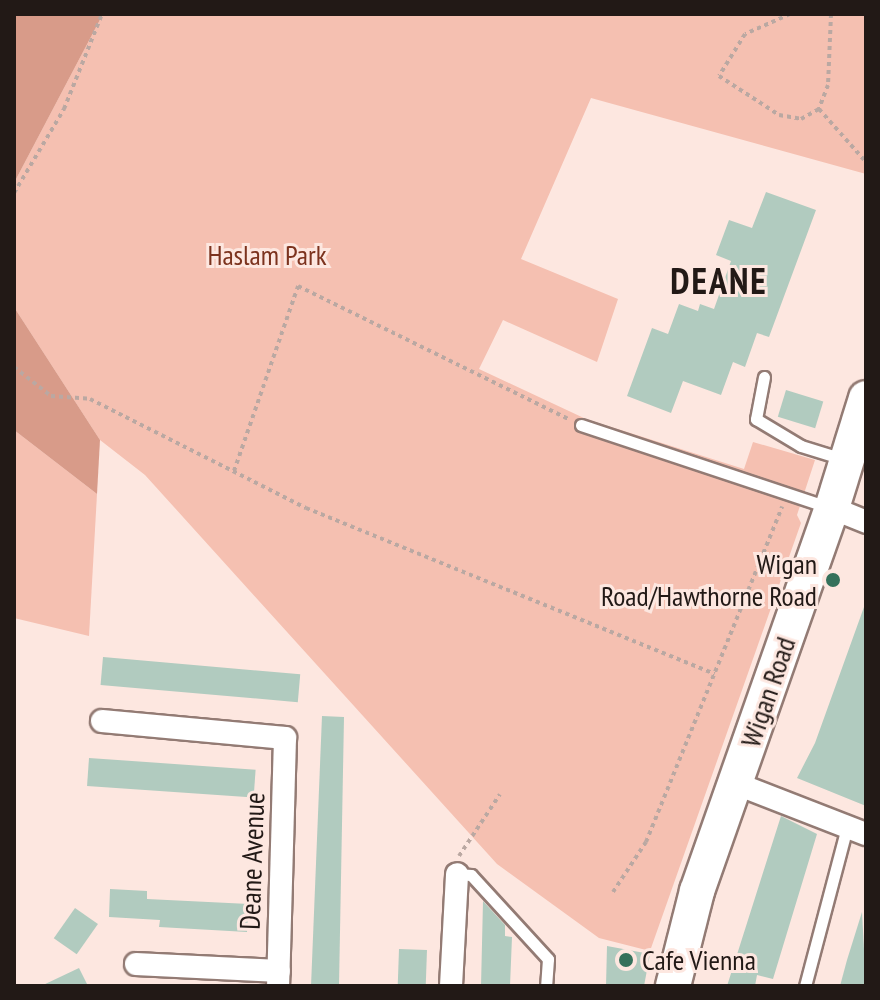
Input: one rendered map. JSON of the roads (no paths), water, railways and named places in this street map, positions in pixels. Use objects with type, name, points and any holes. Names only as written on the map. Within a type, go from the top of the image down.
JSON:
[{"type":"main road","name":"Wigan Road","points":[[673,986],[697,891],[832,508],[866,398]]},
{"type":"street","points":[[832,508],[866,522]]},
{"type":"street","name":"Deane Avenue","points":[[102,721],[285,738],[278,978]]},
{"type":"street","points":[[737,784],[857,830]]},
{"type":"street","points":[[451,986],[457,874]]},
{"type":"street","points":[[136,964],[278,978]]},
{"type":"lane","points":[[764,377],[756,419],[801,446],[848,460]]},
{"type":"lane","points":[[581,425],[832,508]]},
{"type":"lane","points":[[805,986],[857,830]]},
{"type":"lane","points":[[457,874],[471,875],[548,959],[546,986]]},
{"type":"place","name":"Wigan Road/Hawthorne Road","points":[[833,580]]},
{"type":"place","name":"Cafe Vienna","points":[[626,960]]},
{"type":"district","name":"DEANE","points":[[719,281]]},
{"type":"park label","name":"Haslam Park","points":[[267,255]]}]
